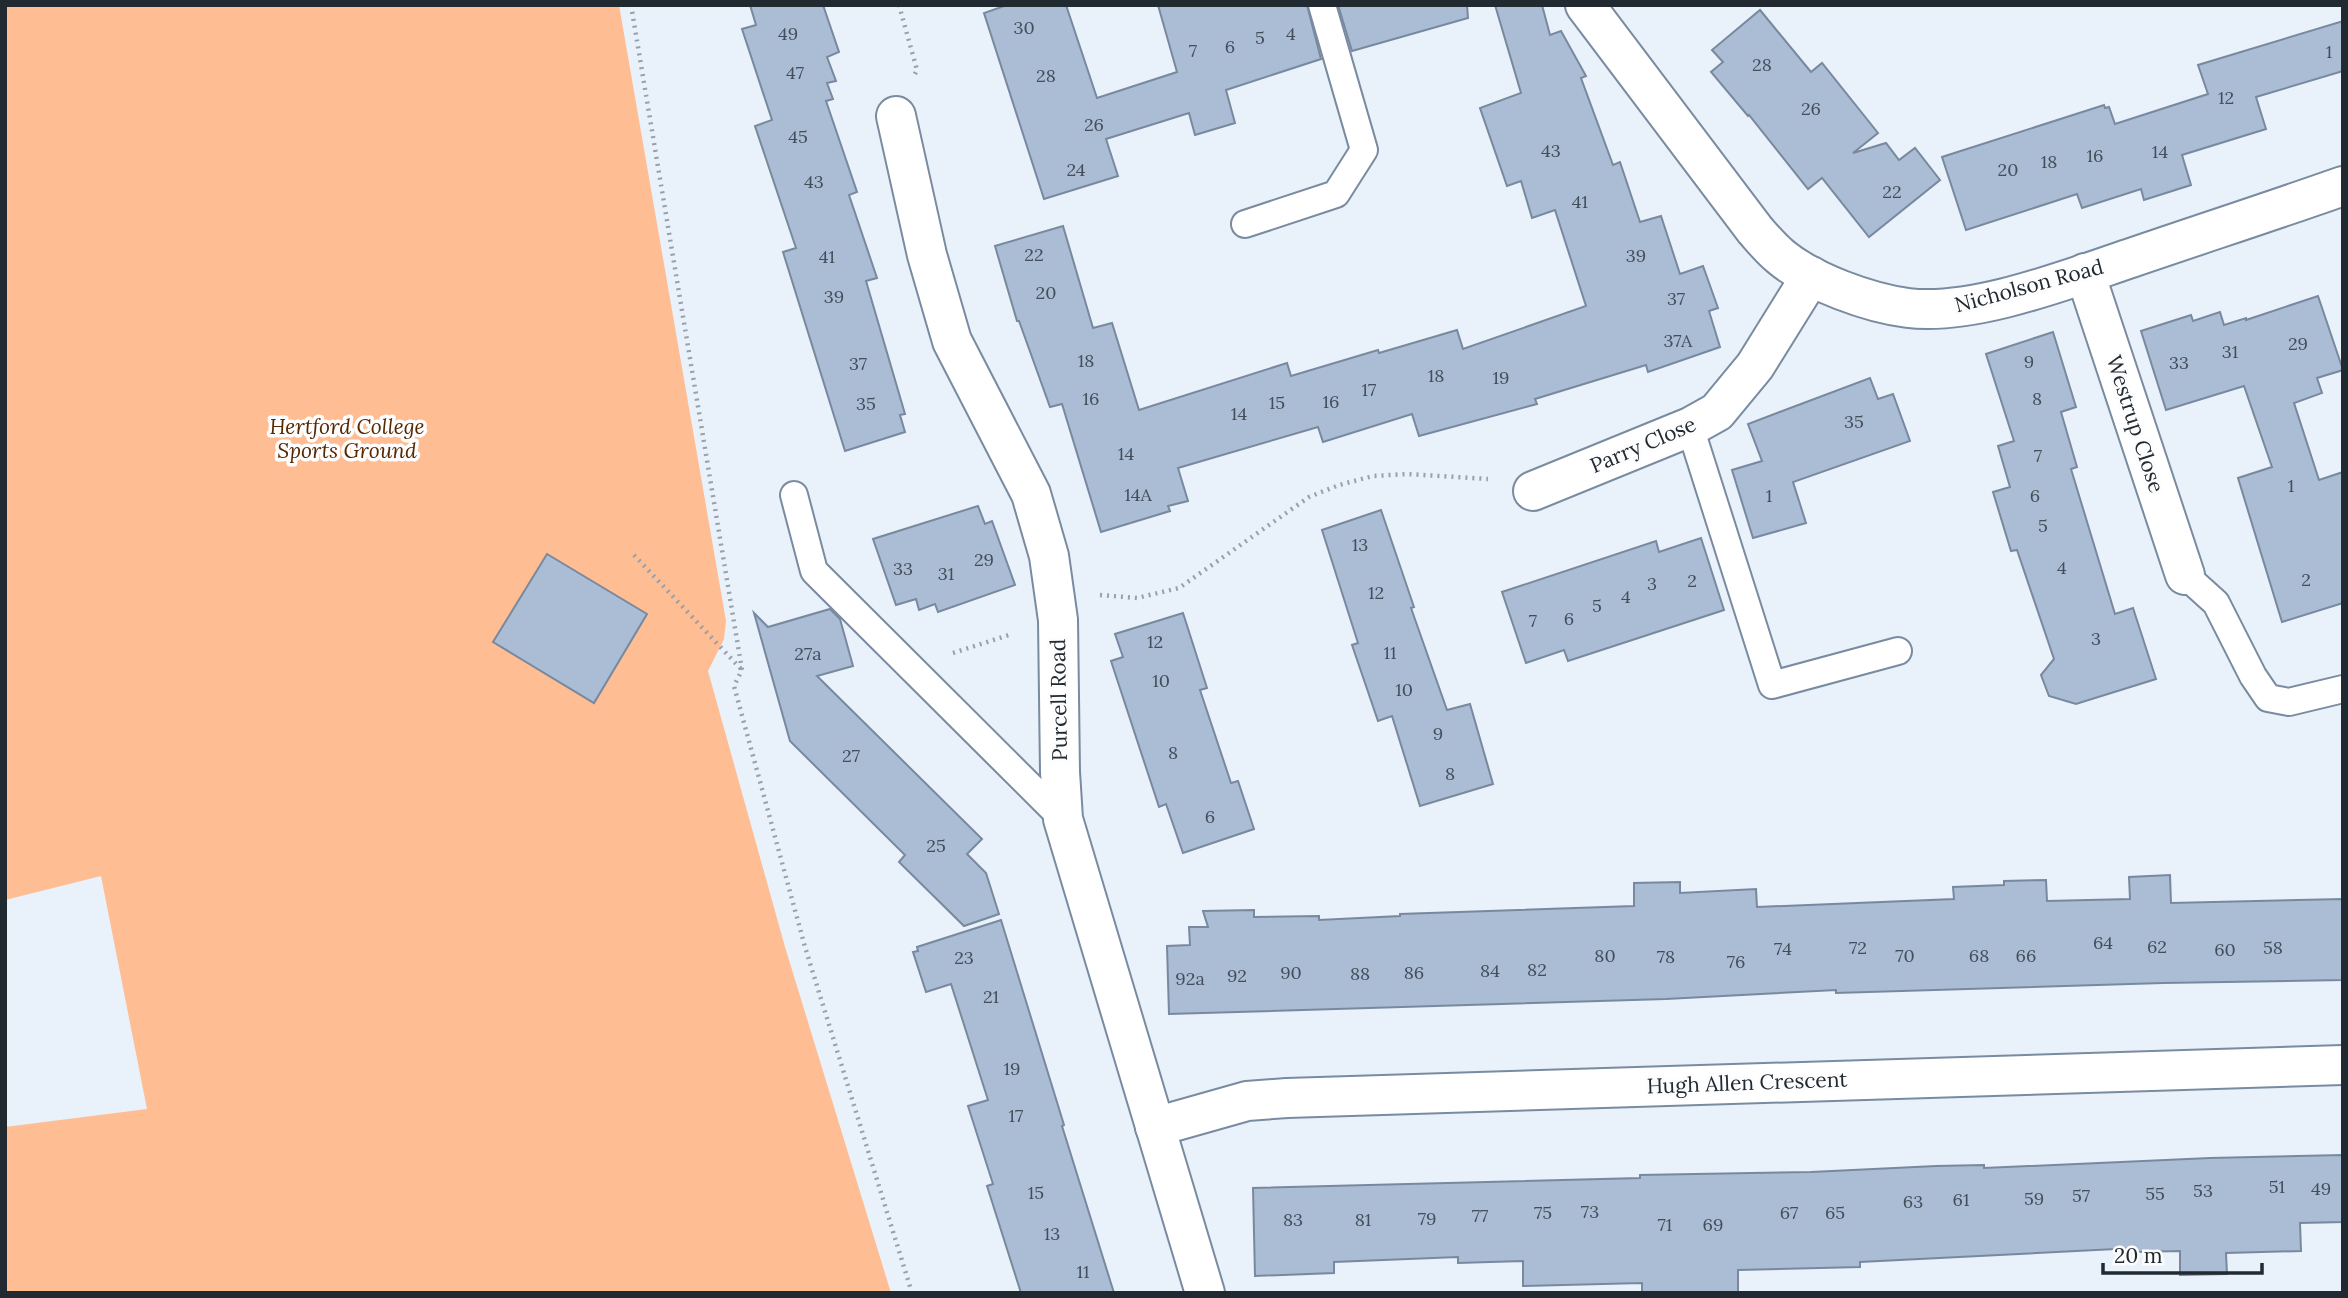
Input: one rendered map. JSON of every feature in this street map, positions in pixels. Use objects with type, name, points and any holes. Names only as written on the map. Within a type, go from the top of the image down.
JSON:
[{"type":"street","name":"Nicholson Road","points":[[1585,5],[1755,230],[1781,257],[1811,276],[1881,302],[1909,308],[1947,309],[1984,303],[2085,273],[2343,186]]},
{"type":"street","name":"Purcell Road","points":[[897,116],[927,256],[952,341],[1031,494],[1049,556],[1058,620],[1063,819],[1205,1293]]},
{"type":"street","name":"Westrup Close","points":[[2085,273],[2185,575]]},
{"type":"street","name":"Parry Close","points":[[1533,491],[1690,427],[1717,412],[1755,366],[1811,276]]},
{"type":"street","name":"Hugh Allen Crescent","points":[[1155,1127],[1247,1101],[1287,1098],[2343,1065]]},
{"type":"lane","points":[[1245,224],[1336,194],[1364,150],[1322,5]]},
{"type":"lane","points":[[1690,427],[1772,685],[1898,651]]},
{"type":"lane","points":[[794,495],[814,571],[1063,819]]},
{"type":"lane","points":[[2185,575],[2216,603],[2253,676],[2269,698],[2289,702],[2343,689]]},
{"type":"path","points":[[631,5],[742,670],[734,686],[801,933],[912,1293]]},
{"type":"path","points":[[897,116],[917,70],[899,5]]},
{"type":"path","points":[[911,666],[1058,620],[1085,596],[1105,594],[1137,598],[1179,587],[1309,497],[1339,485],[1373,477],[1407,474],[1480,476],[1533,491]]},
{"type":"path","points":[[634,555],[742,670]]},
{"type":"green space","name":"Hertford College Sports Ground","points":[[5,5],[619,5],[726,621],[724,639],[708,671],[785,947],[891,1293],[5,1293],[5,1127],[147,1109],[101,876],[5,900]]},
{"type":"building","points":[[750,5],[823,5],[839,52],[827,57],[836,81],[827,83],[833,99],[826,101],[857,192],[849,195],[877,278],[866,281],[905,414],[900,415],[905,432],[845,451],[783,252],[796,248],[755,126],[772,120],[742,29],[756,25]]},
{"type":"building","points":[[1007,5],[1066,5],[1097,98],[1177,72],[1158,5],[1307,5],[1321,59],[1226,90],[1235,123],[1195,135],[1189,113],[1106,139],[1118,176],[1044,199],[984,13]]},
{"type":"building","points":[[1338,5],[1467,5],[1468,18],[1352,51]]},
{"type":"building","points":[[1495,5],[1542,5],[1550,35],[1561,31],[1586,76],[1581,78],[1613,165],[1620,162],[1640,222],[1661,216],[1680,274],[1703,266],[1718,308],[1709,311],[1720,347],[1648,372],[1646,365],[1535,399],[1537,404],[1419,436],[1412,414],[1323,442],[1318,427],[1178,468],[1188,501],[1168,506],[1170,511],[1101,532],[1062,404],[1050,407],[1017,321],[995,246],[1063,226],[1093,328],[1112,323],[1139,410],[1287,363],[1291,376],[1457,330],[1463,349],[1586,306],[1555,210],[1532,218],[1521,181],[1507,186],[1480,108],[1521,93]]},
{"type":"building","points":[[1760,10],[1811,72],[1822,63],[1878,133],[1853,153],[1886,143],[1899,160],[1915,148],[1940,180],[1869,237],[1822,178],[1808,189],[1711,72],[1723,62],[1712,50]]},
{"type":"building","points":[[2343,21],[2343,71],[2256,97],[2266,129],[2182,155],[2191,185],[2144,200],[2141,189],[2082,208],[2077,194],[1966,230],[1942,157],[2104,105],[2105,108],[2109,107],[2115,124],[2208,94],[2198,65]]},
{"type":"building","points":[[2318,296],[2343,370],[2317,378],[2322,393],[2294,403],[2319,480],[2343,472],[2343,603],[2282,622],[2238,478],[2272,467],[2244,386],[2166,410],[2141,331],[2191,315],[2193,321],[2220,312],[2224,325]]},
{"type":"building","points":[[2053,332],[2076,407],[2061,412],[2077,467],[2071,469],[2115,614],[2133,608],[2156,679],[2076,704],[2049,696],[2041,675],[2054,659],[2017,550],[2011,551],[1993,492],[2010,487],[1998,446],[2014,441],[1986,354]]},
{"type":"building","points":[[1870,378],[1878,399],[1893,394],[1910,441],[1793,482],[1806,523],[1753,538],[1732,470],[1762,461],[1748,424]]},
{"type":"building","points":[[978,506],[985,524],[992,521],[1015,585],[938,612],[935,604],[919,610],[916,599],[896,605],[873,539]]},
{"type":"building","points":[[1381,510],[1414,607],[1411,608],[1447,710],[1470,704],[1493,784],[1420,806],[1392,716],[1378,721],[1352,645],[1358,643],[1322,530]]},
{"type":"building","points":[[1701,538],[1724,610],[1568,661],[1564,650],[1526,663],[1502,592],[1656,541],[1659,552]]},
{"type":"building","points":[[547,554],[647,614],[594,703],[493,642]]},
{"type":"building","points":[[830,609],[840,619],[853,666],[817,676],[982,839],[967,854],[986,873],[999,914],[964,926],[899,862],[905,855],[790,741],[754,613],[768,627]]},
{"type":"building","points":[[1183,613],[1207,688],[1200,690],[1231,783],[1238,781],[1254,829],[1183,853],[1166,804],[1159,807],[1111,661],[1123,657],[1115,634]]},
{"type":"building","points":[[2170,875],[2171,903],[2343,899],[2343,980],[1836,993],[1836,990],[1666,999],[1169,1014],[1167,946],[1190,945],[1189,927],[1208,927],[1203,911],[1254,910],[1254,917],[1319,916],[1319,920],[1400,914],[1634,906],[1634,883],[1680,882],[1680,893],[1756,889],[1757,907],[1954,899],[1953,887],[2004,885],[2004,881],[2046,880],[2047,901],[2130,899],[2129,877]]},
{"type":"building","points":[[1001,920],[1114,1293],[1021,1293],[987,1186],[993,1184],[968,1106],[988,1100],[951,984],[926,992],[913,952],[918,951],[917,947]]},
{"type":"building","points":[[2343,1155],[2343,1222],[2300,1223],[2301,1251],[2226,1253],[2227,1274],[2180,1275],[2180,1251],[2135,1252],[2135,1248],[1860,1262],[1860,1267],[1738,1270],[1738,1293],[1642,1293],[1642,1283],[1523,1286],[1523,1261],[1458,1263],[1458,1257],[1334,1262],[1334,1273],[1255,1276],[1253,1188],[1640,1178],[1640,1175],[1811,1172],[1936,1166],[1984,1165],[1984,1168]]}]
